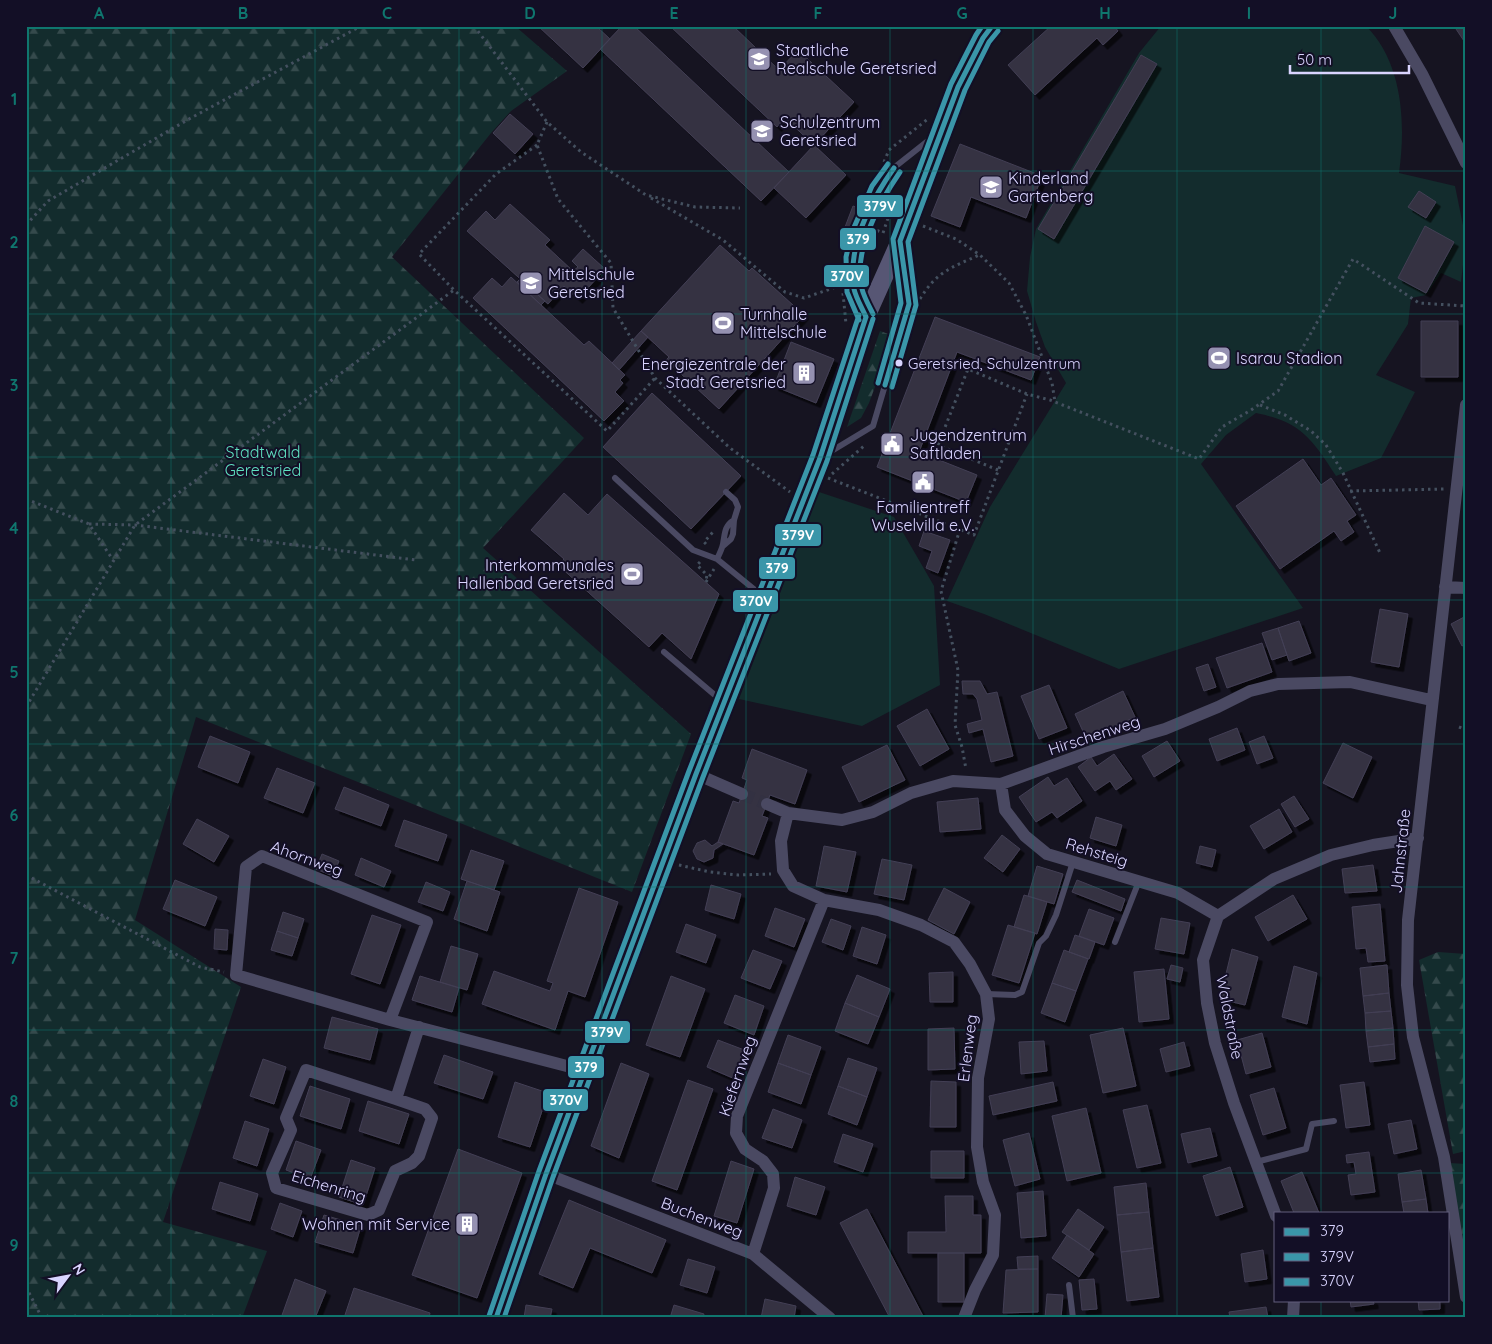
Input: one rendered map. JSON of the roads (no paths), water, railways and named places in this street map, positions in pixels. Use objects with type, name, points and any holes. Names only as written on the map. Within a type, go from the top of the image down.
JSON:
[{"type":"street","points":[[496,1318],[546,1174],[696,774],[820,458],[866,317],[900,241],[958,87],[983,38],[992,26]]},
{"type":"street","points":[[1394,26],[1422,74],[1466,163]]},
{"type":"street","name":"Jahnstraße","points":[[1466,405],[1408,920],[1407,985],[1413,1037],[1444,1157],[1466,1297]]},
{"type":"street","points":[[1445,587],[1466,588]]},
{"type":"street","name":"Hirschenweg","points":[[767,804],[788,813],[842,820],[873,812],[911,793],[954,781],[1001,784],[1102,747],[1165,729],[1218,707],[1250,691],[1278,684],[1350,682],[1432,700]]},
{"type":"street","points":[[696,774],[742,794]]},
{"type":"street","name":"Rehsteig","points":[[1001,784],[1006,810],[1024,836],[1047,854],[1178,893],[1218,916]]},
{"type":"street","name":"Erlenweg","points":[[788,813],[781,841],[784,870],[793,886],[824,900],[879,910],[921,925],[954,942],[970,964],[986,994],[990,1019],[978,1078],[977,1147],[983,1182],[995,1215],[993,1255],[975,1290],[964,1318]]},
{"type":"street","points":[[1218,916],[1274,879],[1331,855],[1373,845],[1418,838]]},
{"type":"street","name":"Ahornweg","points":[[262,856],[427,922],[390,1020],[236,975],[246,867],[262,856]]},
{"type":"street","name":"Kiefernweg","points":[[753,1254],[774,1188],[773,1174],[763,1161],[745,1150],[736,1133],[737,1116],[824,900]]},
{"type":"street","name":"Waldstraße","points":[[1218,916],[1203,960],[1207,1003],[1215,1043],[1234,1103],[1275,1212]]},
{"type":"street","points":[[390,1020],[586,1070]]},
{"type":"street","points":[[396,1099],[419,1027]]},
{"type":"street","name":"Eichenring","points":[[306,1070],[396,1099],[425,1109],[432,1118],[419,1156],[412,1163],[395,1171],[379,1210],[368,1215],[276,1188],[272,1173],[291,1130],[286,1118],[306,1070]]},
{"type":"street","name":"Buchenweg","points":[[546,1174],[753,1254],[830,1318]]},
{"type":"street","points":[[1293,1318],[1294,1302]]},
{"type":"lane","points":[[866,317],[854,290],[852,258],[859,234],[879,189],[891,170],[942,129]]},
{"type":"lane","points":[[820,458],[873,426],[909,304],[900,241]]},
{"type":"lane","points":[[615,478],[693,550],[717,560],[755,590],[767,591]]},
{"type":"lane","points":[[717,560],[723,546],[724,533],[728,523],[734,520],[738,507],[736,500],[726,492]]},
{"type":"lane","points":[[664,652],[724,702]]},
{"type":"lane","points":[[986,994],[1015,995],[1022,992],[1039,943],[1046,936],[1056,914],[1074,862]]},
{"type":"lane","points":[[1115,942],[1139,881]]},
{"type":"lane","points":[[1256,1162],[1306,1149],[1312,1124],[1334,1121]]},
{"type":"lane","points":[[1069,1285],[1072,1318]]},
{"type":"tunnel","points":[[742,794],[767,804]]},
{"type":"place","name":"Staatliche Realschule Geretsried","points":[[759,59]]},
{"type":"place","name":"Schulzentrum Geretsried","points":[[762,131]]},
{"type":"place","name":"Kinderland Gartenberg","points":[[991,187]]},
{"type":"place","name":"Mittelschule Geretsried","points":[[531,283]]},
{"type":"place","name":"Turnhalle Mittelschule","points":[[723,323]]},
{"type":"place","name":"Isarau Stadion","points":[[1219,358]]},
{"type":"place","name":"Geretsried, Schulzentrum","points":[[899,363]]},
{"type":"place","name":"Energiezentrale der Stadt Geretsried","points":[[804,373]]},
{"type":"place","name":"Jugendzentrum Saftladen","points":[[892,444]]},
{"type":"place","name":"Familientreff Wuselvilla e.V.","points":[[923,482]]},
{"type":"place","name":"Interkommunales Hallenbad Geretsried","points":[[632,574]]},
{"type":"place","name":"Wohnen mit Service","points":[[467,1224]]},
{"type":"park label","name":"Stadtwald Geretsried","points":[[263,461]]}]
